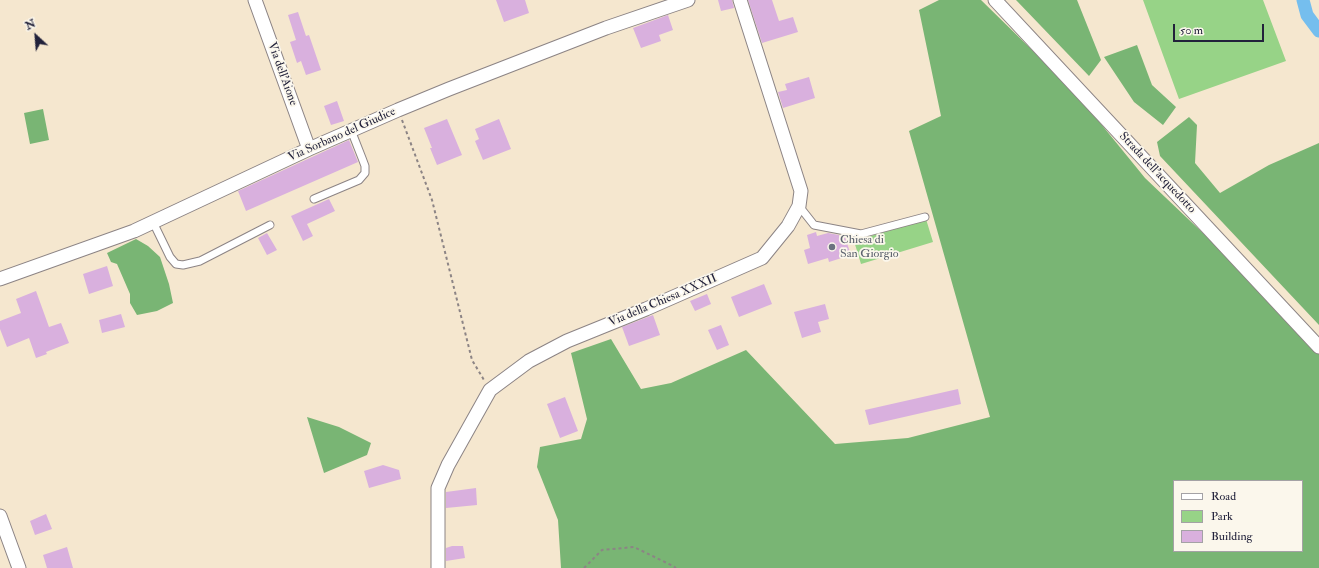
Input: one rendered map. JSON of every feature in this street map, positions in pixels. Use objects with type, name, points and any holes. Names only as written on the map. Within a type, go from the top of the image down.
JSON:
[{"type":"street","name":"Via dell'Aione","points":[[255,0],[309,149]]},
{"type":"street","name":"Via Sorbano del Giudice","points":[[0,278],[134,231],[309,149],[398,110],[606,28],[688,0]]},
{"type":"street","points":[[740,0],[800,191],[799,206]]},
{"type":"street","name":"Strada dell'acquedotto","points":[[995,0],[1319,347]]},
{"type":"street","name":"Via della Chiesa XXXII","points":[[438,568],[438,488],[448,465],[490,390],[529,361],[567,341],[646,309],[762,258],[788,226],[799,206]]},
{"type":"street","points":[[0,516],[20,568]]},
{"type":"lane","points":[[314,199],[359,180],[365,173],[365,166],[351,130]]},
{"type":"lane","points":[[799,206],[814,225],[861,234],[925,217]]},
{"type":"lane","points":[[153,222],[170,257],[176,264],[183,265],[200,261],[270,225]]},
{"type":"path","points":[[398,110],[432,200],[472,360],[490,390]]},
{"type":"path","points":[[584,568],[602,550],[634,547],[676,568]]},
{"type":"green space","points":[[939,0],[981,0],[1075,92],[1145,178],[1226,255],[1319,353],[1319,568],[561,568],[558,520],[537,467],[540,447],[581,439],[587,419],[571,353],[611,339],[641,389],[671,383],[746,350],[835,444],[908,438],[990,417],[909,131],[941,116],[919,10]]},
{"type":"green space","points":[[1016,0],[1077,0],[1101,60],[1089,76]]},
{"type":"green space","points":[[1143,0],[1263,0],[1286,61],[1179,99]]},
{"type":"green space","points":[[1137,45],[1152,85],[1176,107],[1163,125],[1134,102],[1104,57]]},
{"type":"green space","points":[[43,109],[49,140],[30,144],[24,113]]},
{"type":"green space","points":[[1189,117],[1197,125],[1195,163],[1220,193],[1269,165],[1319,143],[1319,325],[1160,156],[1157,142]]},
{"type":"green space","points":[[926,219],[933,242],[861,264],[854,241]]},
{"type":"green space","points":[[136,239],[148,246],[160,257],[169,284],[173,303],[157,311],[137,315],[130,303],[130,294],[117,264],[111,262],[107,253]]},
{"type":"green space","points":[[307,417],[339,427],[371,443],[367,455],[324,473]]},
{"type":"building","points":[[496,0],[525,0],[529,13],[504,22]]},
{"type":"building","points":[[718,0],[732,0],[734,8],[721,11]]},
{"type":"building","points":[[748,0],[772,0],[779,21],[793,17],[798,32],[762,43]]},
{"type":"building","points":[[298,12],[306,36],[309,35],[321,70],[306,75],[301,61],[297,63],[290,42],[296,40],[288,15]]},
{"type":"building","points":[[668,15],[673,30],[659,35],[661,41],[641,48],[633,28]]},
{"type":"building","points":[[809,77],[815,98],[783,108],[778,92],[787,90],[785,84]]},
{"type":"building","points":[[337,101],[344,121],[331,125],[324,106]]},
{"type":"building","points":[[447,119],[462,155],[437,165],[424,128]]},
{"type":"building","points":[[499,119],[511,149],[483,160],[475,141],[479,139],[475,129]]},
{"type":"building","points":[[349,140],[358,162],[246,211],[238,191]]},
{"type":"building","points":[[329,199],[335,211],[307,224],[313,236],[303,241],[291,216]]},
{"type":"building","name":"Chiesa di San Giorgio","points":[[816,232],[817,236],[828,233],[839,235],[840,239],[845,237],[851,255],[829,262],[828,258],[808,264],[804,250],[810,248],[807,235]]},
{"type":"building","points":[[267,233],[277,250],[267,255],[258,238]]},
{"type":"building","points":[[107,266],[113,286],[89,294],[83,274]]},
{"type":"building","points":[[764,284],[772,304],[739,317],[731,297]]},
{"type":"building","points":[[36,291],[49,327],[61,323],[69,343],[46,352],[47,354],[36,358],[29,338],[7,347],[0,329],[0,321],[21,313],[16,299]]},
{"type":"building","points":[[707,294],[711,304],[695,311],[690,301]]},
{"type":"building","points":[[825,304],[829,319],[818,322],[821,332],[802,338],[794,312]]},
{"type":"building","points":[[121,314],[125,327],[102,333],[99,320]]},
{"type":"building","points":[[653,315],[660,335],[629,346],[622,327]]},
{"type":"building","points":[[721,325],[729,345],[717,350],[708,330]]},
{"type":"building","points":[[958,389],[961,404],[869,425],[865,410]]},
{"type":"building","points":[[565,397],[578,431],[560,438],[547,404]]},
{"type":"building","points":[[383,465],[399,470],[401,479],[369,488],[364,471]]},
{"type":"building","points":[[476,488],[477,505],[446,508],[446,492]]},
{"type":"building","points":[[46,514],[52,529],[35,535],[30,521]]},
{"type":"building","points":[[452,546],[463,546],[465,558],[446,561],[446,548]]},
{"type":"building","points":[[67,547],[73,568],[47,568],[43,555]]},
{"type":"waterway","points":[[1303,0],[1307,15],[1319,31]]},
{"type":"place","name":"Chiesa di San Giorgio","points":[[832,247]]}]
